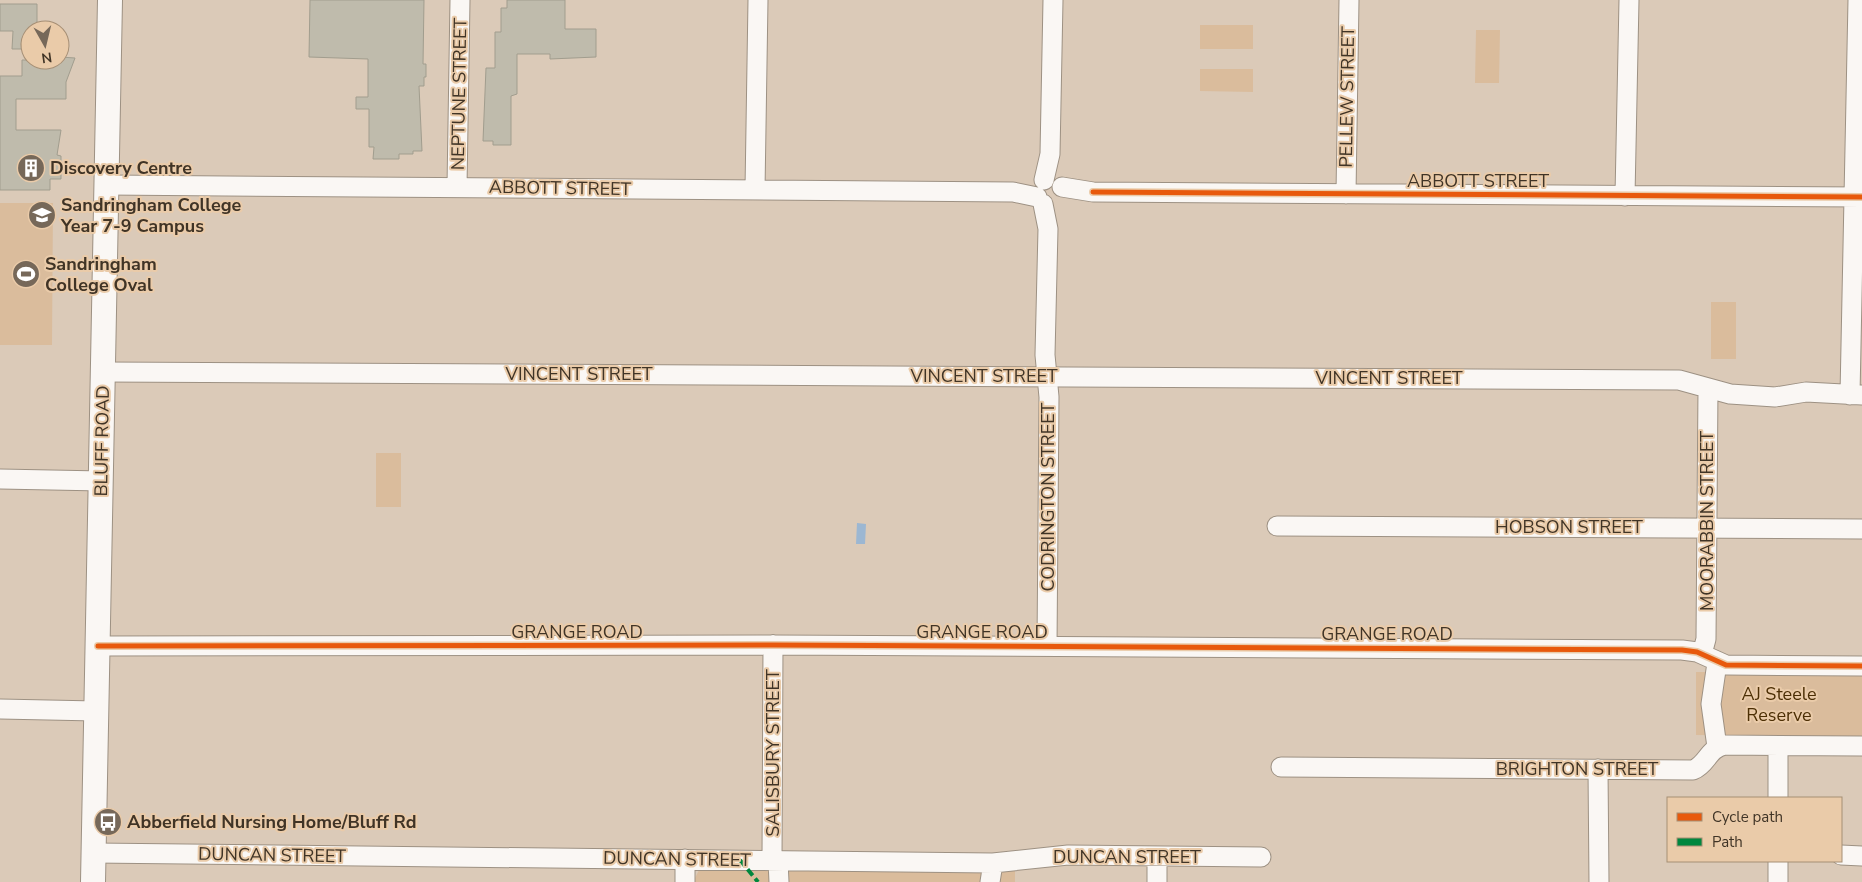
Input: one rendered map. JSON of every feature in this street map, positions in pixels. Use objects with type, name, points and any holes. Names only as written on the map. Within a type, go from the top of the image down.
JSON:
[{"type":"main road","name":"BLUFF ROAD","points":[[93,882],[110,0]]},
{"type":"street","name":"NEPTUNE STREET","points":[[457,187],[460,0]]},
{"type":"street","points":[[755,190],[758,0]]},
{"type":"street","name":"CODRINGTON STREET","points":[[1047,646],[1050,415],[1045,355],[1053,0]]},
{"type":"street","name":"PELLEW STREET","points":[[1346,194],[1349,0]]},
{"type":"street","points":[[1625,196],[1629,0]]},
{"type":"street","points":[[1856,395],[1858,0]]},
{"type":"street","name":"ABBOTT STREET","points":[[107,185],[1858,197]]},
{"type":"street","name":"VINCENT STREET","points":[[104,372],[1680,380],[1730,394],[1775,397],[1801,392],[1856,395]]},
{"type":"street","name":"MOORABBIN STREET","points":[[1708,388],[1706,639],[1710,659],[1711,704],[1717,747]]},
{"type":"street","points":[[0,479],[102,481]]},
{"type":"street","name":"HOBSON STREET","points":[[1277,526],[1862,529]]},
{"type":"street","name":"GRANGE ROAD","points":[[98,646],[1047,646],[1682,650],[1726,665],[1862,666]]},
{"type":"street","name":"SALISBURY STREET","points":[[774,646],[775,861],[780,882]]},
{"type":"street","points":[[0,709],[96,710]]},
{"type":"street","points":[[1717,747],[1725,745],[1862,746]]},
{"type":"street","points":[[1778,746],[1778,797]]},
{"type":"street","name":"BRIGHTON STREET","points":[[1282,767],[1693,770],[1717,747]]},
{"type":"street","points":[[1598,769],[1600,882]]},
{"type":"street","name":"DUNCAN STREET","points":[[93,854],[993,863],[1068,855],[1261,857]]},
{"type":"street","points":[[1842,855],[1862,856]]},
{"type":"street","points":[[1157,857],[1157,882]]},
{"type":"street","points":[[684,882],[685,859]]},
{"type":"street","points":[[1778,862],[1778,882]]},
{"type":"street","points":[[990,882],[993,863]]},
{"type":"green space","points":[[1200,25],[1253,25],[1253,49],[1200,49]]},
{"type":"green space","points":[[1476,30],[1500,30],[1499,83],[1475,83]]},
{"type":"green space","points":[[1200,69],[1253,69],[1253,92],[1200,91]]},
{"type":"green space","name":"Sandringham College Oval","points":[[0,203],[53,203],[52,345],[0,345]]},
{"type":"green space","points":[[1711,302],[1736,302],[1736,359],[1711,359]]},
{"type":"green space","points":[[376,453],[401,453],[401,507],[376,507]]},
{"type":"green space","name":"AJ Steele Reserve","points":[[1696,672],[1862,673],[1862,737],[1696,735]]},
{"type":"green space","points":[[709,867],[1015,871],[1015,882],[693,882],[699,870]]},
{"type":"water","points":[[857,523],[866,524],[865,544],[856,544]]},
{"type":"building","points":[[310,0],[424,0],[423,64],[426,64],[426,77],[424,77],[424,86],[419,86],[422,151],[413,151],[413,154],[399,154],[399,159],[373,159],[374,147],[369,147],[369,109],[356,109],[356,97],[368,97],[368,59],[309,57]]},
{"type":"building","points":[[507,0],[565,0],[565,29],[596,29],[596,57],[550,59],[550,54],[517,54],[517,94],[511,96],[511,145],[493,145],[493,141],[483,141],[486,68],[495,68],[495,32],[501,32],[501,8],[507,8]]},
{"type":"building","points":[[0,4],[37,4],[37,20],[20,20],[20,49],[12,49],[13,31],[0,31]]},
{"type":"building","points":[[70,58],[75,58],[66,82],[66,99],[16,99],[16,130],[61,130],[57,155],[61,156],[61,179],[50,179],[50,190],[0,190],[0,76],[22,76],[22,70],[70,70]]},
{"type":"marked path","points":[[740,860],[758,882]]},
{"type":"cycle path","points":[[1093,192],[1862,197]]},
{"type":"cycle path","points":[[98,646],[773,645],[1682,650],[1697,652],[1726,665],[1862,666]]},
{"type":"place","name":"Discovery Centre","points":[[31,168]]},
{"type":"place","name":"Sandringham College Year 7-9 Campus","points":[[42,215]]},
{"type":"place","name":"Sandringham College Oval","points":[[26,274]]},
{"type":"place","name":"Abberfield Nursing Home/Bluff Rd","points":[[108,822]]}]
